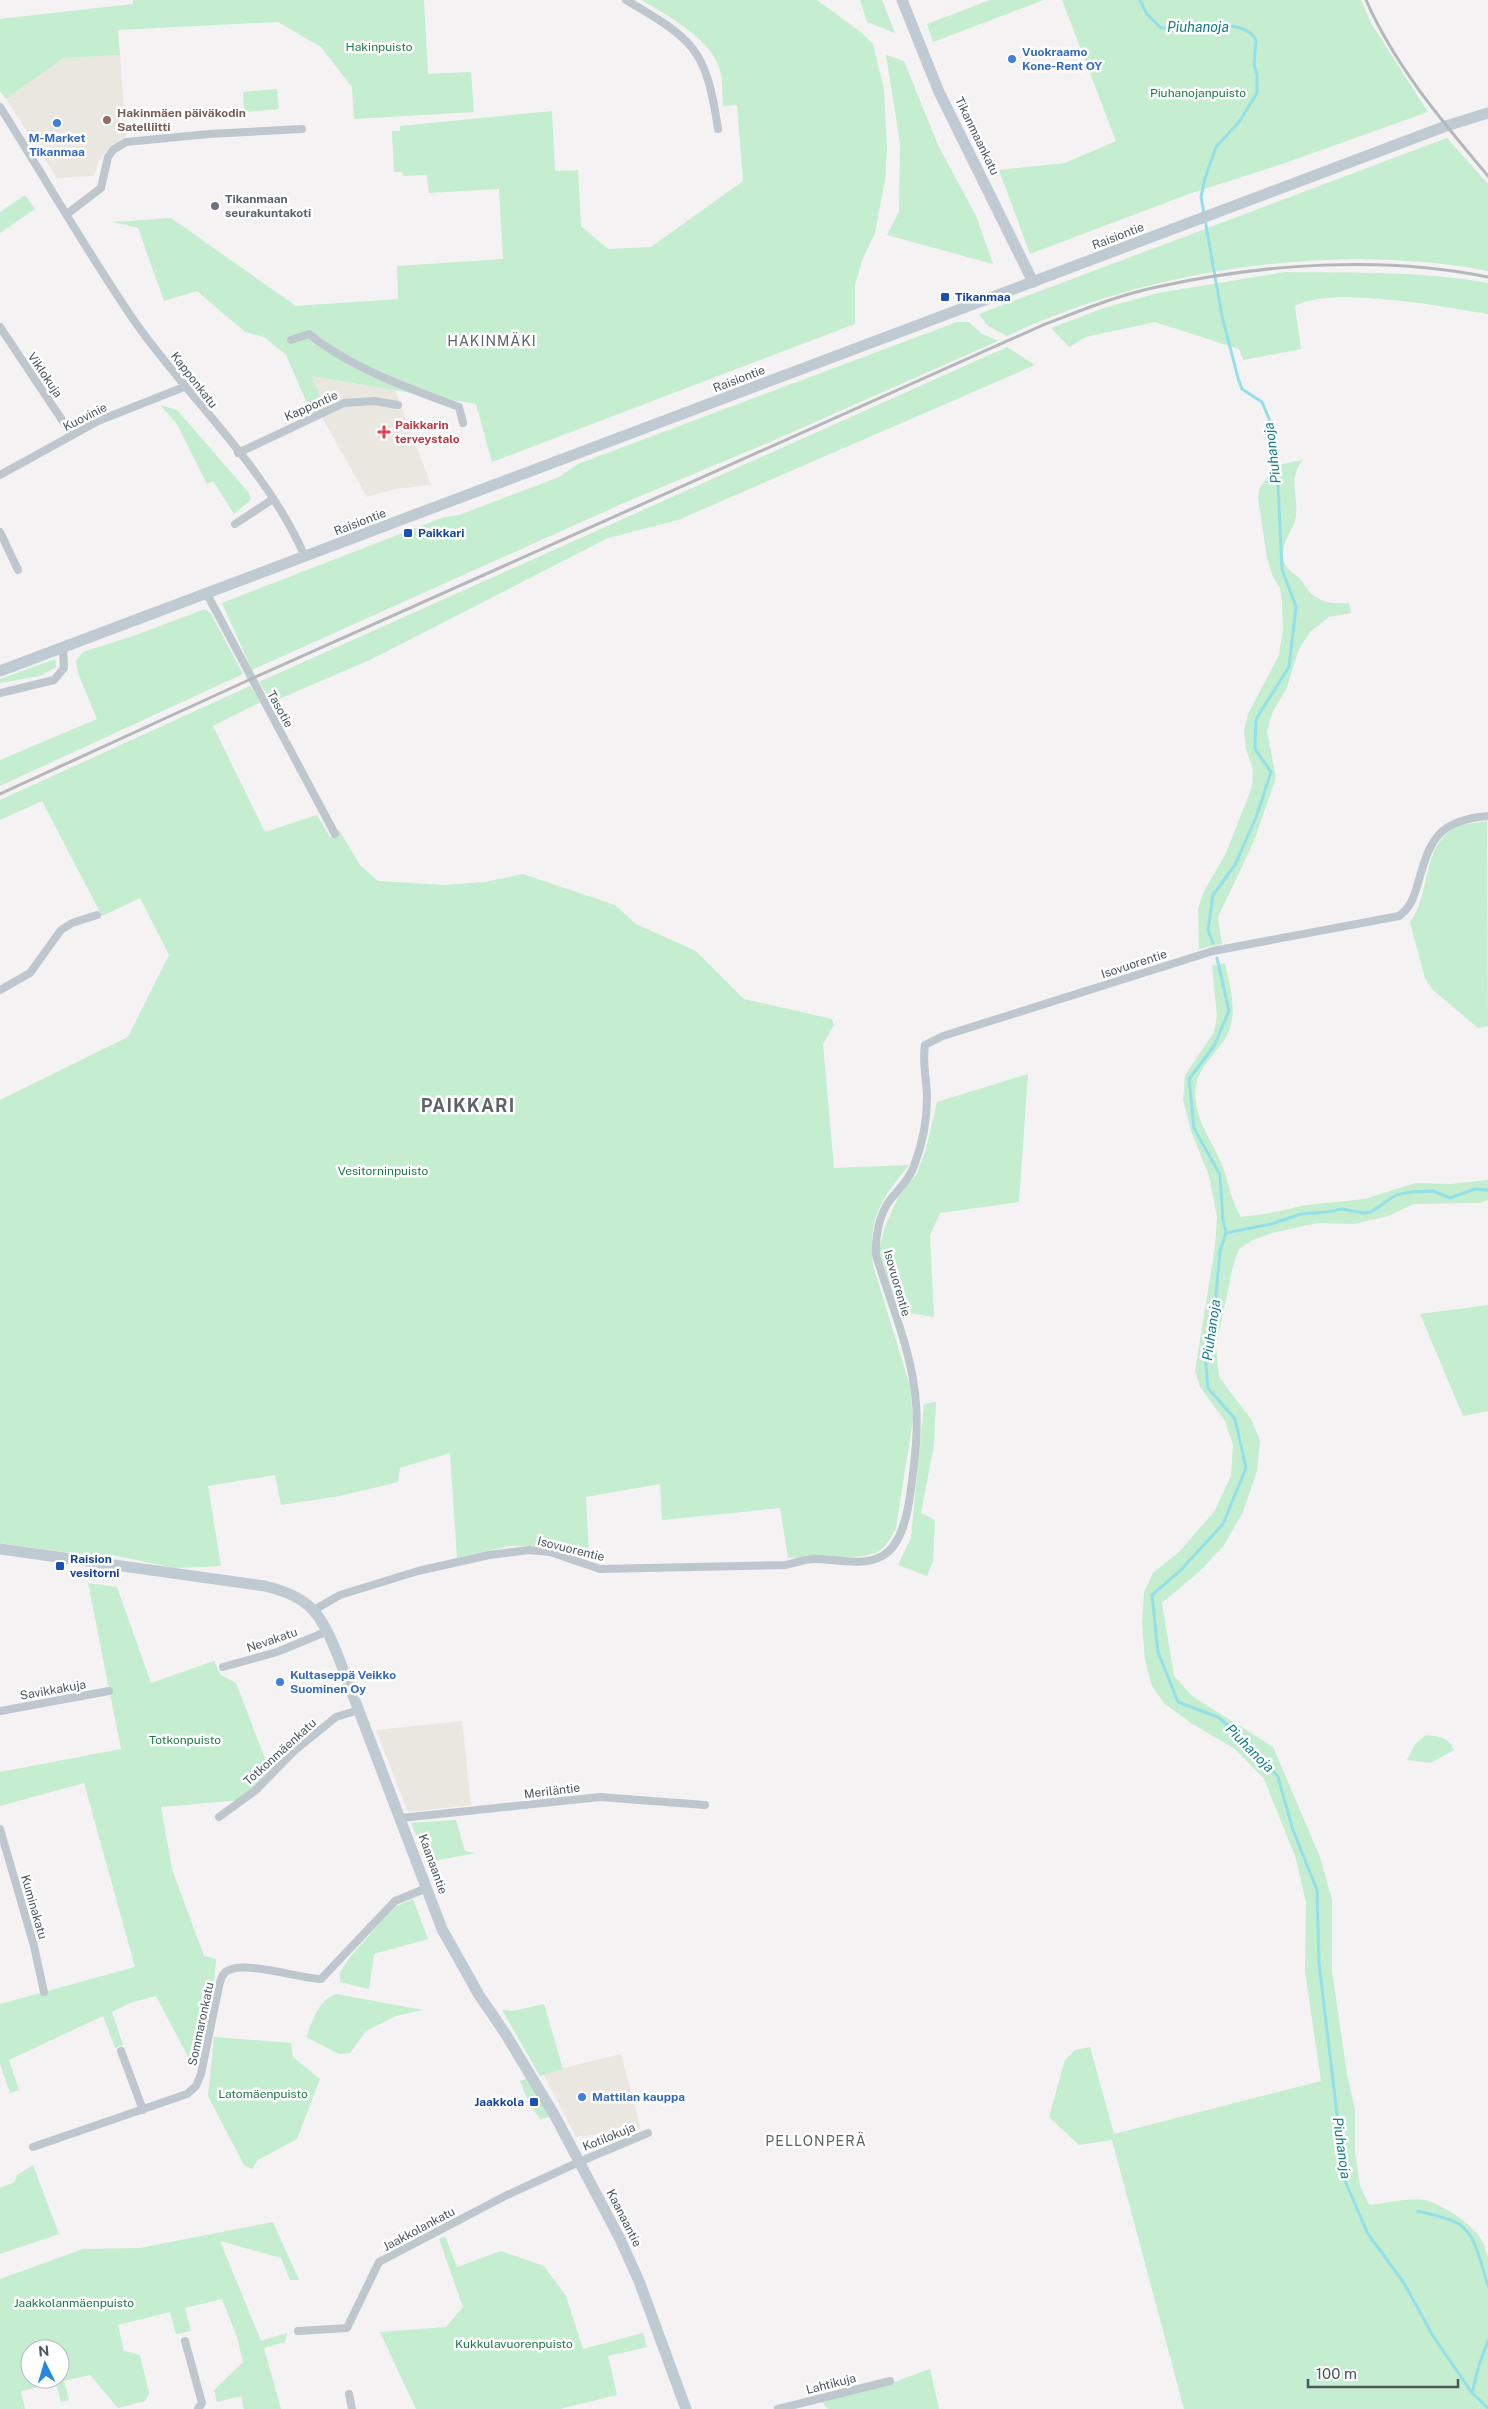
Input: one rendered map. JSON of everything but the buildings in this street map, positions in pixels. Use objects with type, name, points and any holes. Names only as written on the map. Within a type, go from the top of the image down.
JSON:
[{"type":"main road","name":"Tikanmaankatu","points":[[902,0],[939,92],[1034,282]]},
{"type":"main road","name":"Raisiontie","points":[[0,671],[1190,223],[1488,113]]},
{"type":"main road","name":"Kaanaantie","points":[[0,1549],[265,1586],[295,1595],[314,1610],[328,1631],[442,1929],[459,1961],[532,2077],[579,2162],[639,2281],[686,2409]]},
{"type":"street","points":[[626,0],[681,34],[697,52],[708,76],[718,129]]},
{"type":"street","name":"Kapponkatu","points":[[0,107],[135,321],[184,387],[273,499],[294,531],[305,557]]},
{"type":"street","points":[[67,214],[101,188],[108,157],[113,150],[126,142],[200,134],[302,129]]},
{"type":"street","name":"Viklokuja","points":[[0,327],[72,435]]},
{"type":"street","points":[[291,340],[309,334],[322,344],[356,363],[459,407],[463,423]]},
{"type":"street","name":"Kuovinie","points":[[0,475],[72,435],[121,411],[184,387]]},
{"type":"street","name":"Kappontie","points":[[238,453],[344,403],[374,401],[398,405]]},
{"type":"street","points":[[235,524],[273,499]]},
{"type":"street","points":[[0,532],[18,570]]},
{"type":"street","name":"Tasotie","points":[[207,594],[335,834]]},
{"type":"street","points":[[0,693],[54,680],[64,668],[63,647]]},
{"type":"street","name":"Isovuorentie","points":[[314,1610],[340,1595],[418,1571],[489,1555],[529,1550],[550,1552],[600,1570],[785,1565],[813,1559],[873,1560],[884,1556],[893,1547],[902,1529],[908,1508],[917,1448],[918,1426],[914,1384],[876,1255],[875,1243],[882,1214],[888,1202],[910,1176],[920,1146],[927,1097],[924,1070],[925,1045],[950,1034],[1213,951],[1399,916],[1408,909],[1430,846],[1438,833],[1449,825],[1465,819],[1488,816]]},
{"type":"street","points":[[0,990],[30,974],[61,930],[72,923],[97,915]]},
{"type":"street","name":"Nevakatu","points":[[223,1667],[277,1652],[328,1631]]},
{"type":"street","name":"Savikkakuja","points":[[0,1711],[109,1691]]},
{"type":"street","name":"Totkonmäenkatu","points":[[219,1817],[256,1790],[293,1752],[336,1717],[359,1710]]},
{"type":"street","name":"Meriläntie","points":[[401,1818],[600,1797],[705,1805]]},
{"type":"street","name":"Kuminakatu","points":[[0,1829],[34,1946],[44,1992]]},
{"type":"street","name":"Sommaronkatu","points":[[33,2148],[187,2094],[196,2086],[201,2074],[223,1974],[240,1966],[304,1979],[321,1980],[395,1901],[427,1888]]},
{"type":"street","points":[[121,2051],[143,2110]]},
{"type":"street","name":"Kotilokuja","points":[[579,2162],[648,2133]]},
{"type":"street","name":"Jaakkolankatu","points":[[298,2331],[347,2328],[378,2262],[507,2195],[579,2162]]},
{"type":"street","points":[[185,2341],[202,2403],[198,2409]]},
{"type":"street","name":"Lahtikuja","points":[[778,2409],[890,2381]]},
{"type":"street","points":[[349,2394],[352,2409]]},
{"type":"shaded area","points":[[120,55],[126,136],[106,151],[98,162],[94,176],[57,178],[6,99],[64,58]]},
{"type":"shaded area","points":[[310,376],[395,390],[431,485],[395,489],[367,497],[320,414]]},
{"type":"shaded area","points":[[462,1721],[471,1805],[408,1812],[376,1730]]},
{"type":"shaded area","points":[[621,2054],[641,2129],[576,2137],[543,2073]]},
{"type":"green space","name":"Hakinpuisto","points":[[133,0],[424,0],[428,74],[471,72],[474,112],[354,119],[352,87],[321,47],[278,22],[118,30],[120,55],[64,58],[6,99],[0,91],[0,19],[133,4]]},
{"type":"green space","points":[[642,0],[817,0],[862,33],[873,44],[884,89],[887,148],[885,180],[875,233],[863,258],[855,285],[855,324],[492,462],[476,404],[311,376],[327,411],[313,417],[286,355],[264,337],[245,332],[197,291],[164,301],[138,228],[113,222],[171,218],[296,306],[398,299],[397,266],[503,259],[499,189],[429,193],[427,175],[403,176],[402,172],[394,172],[392,131],[400,131],[400,126],[552,111],[555,171],[578,170],[581,226],[608,249],[651,247],[743,181],[737,105],[723,106],[722,79],[717,63],[710,51],[690,31]]},
{"type":"green space","points":[[860,0],[882,0],[895,33],[867,22]]},
{"type":"green space","points":[[990,0],[1044,0],[933,42],[927,24]]},
{"type":"green space","name":"Piuhanojanpuisto","points":[[1062,0],[1361,0],[1371,23],[1428,112],[1285,163],[1186,195],[1030,254],[999,170],[1065,163],[1116,141]]},
{"type":"green space","points":[[886,55],[904,61],[938,145],[977,218],[993,264],[887,235],[899,212],[900,143]]},
{"type":"green space","points":[[277,89],[279,109],[244,112],[243,92]]},
{"type":"green space","points":[[1447,138],[1488,184],[1488,271],[1429,262],[1368,259],[1305,261],[1242,268],[1180,279],[1119,294],[1061,313],[1007,336],[988,326],[979,314]]},
{"type":"green space","points":[[25,195],[35,209],[0,233],[0,212]]},
{"type":"green space","points":[[1285,272],[1438,276],[1488,283],[1488,314],[1418,303],[1360,297],[1334,297],[1312,300],[1295,306],[1301,349],[1243,360],[1239,349],[1155,322],[1086,337],[1069,347],[1051,328],[1104,308],[1158,293]]},
{"type":"green space","points":[[957,322],[969,322],[981,333],[998,341],[770,442],[626,502],[252,670],[222,603],[444,517],[459,515],[559,477],[578,464]]},
{"type":"green space","points":[[1007,347],[1035,365],[678,520],[608,538],[372,659],[272,702],[259,682]]},
{"type":"green space","points":[[160,405],[177,410],[249,493],[251,500],[234,514],[213,481],[207,484],[177,424]]},
{"type":"green space","points":[[1303,460],[1296,473],[1296,516],[1284,547],[1284,560],[1287,567],[1312,594],[1326,602],[1349,603],[1351,613],[1329,617],[1310,632],[1299,649],[1286,690],[1273,711],[1267,731],[1276,778],[1254,841],[1218,917],[1222,944],[1199,949],[1198,908],[1204,891],[1226,853],[1252,787],[1253,769],[1246,749],[1244,730],[1248,714],[1279,655],[1283,628],[1280,588],[1273,577],[1267,558],[1258,498],[1260,487],[1278,465]]},
{"type":"green space","points":[[205,609],[211,614],[243,674],[0,786],[0,760],[97,719],[78,673],[76,661],[83,652],[136,635]]},
{"type":"green space","points":[[55,659],[56,667],[40,676],[0,683],[0,679]]},
{"type":"green space","name":"Vesitorninpuisto","points":[[250,686],[261,702],[213,726],[265,832],[317,815],[330,837],[339,830],[360,865],[378,881],[445,885],[486,882],[523,874],[615,905],[636,924],[696,951],[744,999],[832,1019],[834,1025],[823,1044],[834,1168],[909,1165],[890,1189],[878,1210],[872,1234],[873,1265],[910,1386],[913,1419],[896,1528],[888,1542],[880,1550],[870,1555],[860,1556],[788,1558],[780,1508],[662,1520],[660,1484],[586,1497],[589,1557],[539,1546],[509,1546],[457,1558],[450,1453],[400,1468],[398,1482],[340,1496],[281,1505],[275,1475],[208,1486],[221,1566],[174,1568],[113,1555],[93,1556],[0,1543],[0,1100],[128,1037],[169,955],[140,898],[102,916],[42,801],[0,820],[0,800]]},
{"type":"green space","points":[[1487,821],[1488,1026],[1478,1028],[1433,990],[1425,978],[1410,922],[1417,911],[1431,860],[1443,838],[1457,827]]},
{"type":"green space","points":[[1225,963],[1233,1006],[1230,1027],[1220,1046],[1201,1072],[1195,1093],[1196,1104],[1203,1126],[1223,1167],[1232,1199],[1241,1217],[1306,1205],[1365,1199],[1415,1183],[1451,1184],[1488,1180],[1488,1200],[1479,1203],[1414,1204],[1388,1216],[1354,1224],[1317,1223],[1272,1233],[1253,1240],[1239,1249],[1233,1266],[1216,1347],[1219,1377],[1251,1419],[1260,1440],[1257,1471],[1243,1512],[1224,1545],[1201,1570],[1162,1603],[1174,1676],[1192,1696],[1273,1747],[1320,1857],[1332,1900],[1332,1971],[1347,2074],[1355,2110],[1355,2152],[1360,2186],[1369,2205],[1410,2200],[1431,2202],[1448,2210],[1466,2223],[1479,2236],[1484,2245],[1488,2258],[1488,2409],[1184,2409],[1112,2140],[1079,2145],[1049,2117],[1065,2060],[1075,2050],[1090,2047],[1114,2134],[1321,2081],[1305,1971],[1306,1902],[1295,1856],[1264,1779],[1235,1749],[1191,1723],[1164,1703],[1152,1686],[1145,1660],[1142,1623],[1144,1592],[1153,1573],[1178,1553],[1214,1512],[1231,1476],[1233,1445],[1225,1421],[1200,1387],[1195,1371],[1215,1247],[1217,1217],[1209,1176],[1191,1131],[1183,1100],[1185,1075],[1214,1032],[1217,1016],[1212,966]]},
{"type":"green space","points":[[1028,1074],[1019,1202],[940,1213],[930,1235],[934,1317],[898,1311],[879,1250],[885,1226],[898,1198],[917,1173],[926,1149],[937,1102]]},
{"type":"green space","points":[[1488,1305],[1488,1411],[1463,1416],[1420,1314]]},
{"type":"green space","points":[[936,1402],[934,1445],[921,1513],[935,1520],[933,1561],[927,1576],[898,1565],[911,1538],[924,1404]]},
{"type":"green space","name":"Totkonpuisto","points":[[88,1583],[117,1587],[151,1683],[214,1661],[221,1675],[236,1683],[269,1769],[256,1787],[242,1800],[161,1807],[172,1869],[204,1956],[216,1959],[214,1983],[194,2068],[156,1996],[130,2003],[112,2012],[123,2045],[115,2048],[103,2016],[9,2060],[19,2090],[10,2093],[0,2064],[0,2004],[135,1967],[84,1783],[0,1806],[0,1772],[121,1749]]},
{"type":"green space","points":[[1426,1735],[1447,1740],[1454,1750],[1430,1763],[1407,1760],[1415,1744]]},
{"type":"green space","points":[[456,1820],[465,1851],[476,1853],[428,1862],[411,1823]]},
{"type":"green space","points":[[413,1899],[428,1939],[374,1954],[369,1989],[340,1982],[340,1972],[351,1956],[378,1925],[395,1907]]},
{"type":"green space","points":[[336,1994],[423,2010],[396,2016],[366,2031],[350,2053],[339,2054],[306,2037],[320,2006]]},
{"type":"green space","points":[[544,2004],[563,2069],[540,2076],[502,2010],[512,2011]]},
{"type":"green space","name":"Latomäenpuisto","points":[[214,2037],[291,2043],[293,2057],[320,2079],[297,2139],[258,2160],[252,2169],[244,2165],[208,2096]]},
{"type":"green space","points":[[532,2077],[555,2116],[540,2119],[530,2105],[520,2081]]},
{"type":"green space","points":[[33,2165],[59,2234],[0,2254],[0,2188],[15,2182],[17,2175]]},
{"type":"green space","name":"Jaakkolanmäenpuisto","points":[[273,2222],[299,2280],[290,2280],[281,2258],[220,2241],[261,2341],[287,2333],[285,2342],[264,2348],[281,2409],[244,2409],[241,2396],[217,2402],[214,2390],[243,2362],[237,2337],[222,2299],[185,2308],[191,2331],[176,2334],[170,2312],[118,2325],[124,2351],[140,2355],[149,2393],[145,2401],[118,2408],[90,2375],[70,2380],[70,2339],[20,2339],[20,2389],[30,2389],[21,2391],[25,2409],[0,2409],[0,2279],[83,2249],[140,2248]]},
{"type":"green space","name":"Kukkulavuorenpuisto","points":[[445,2236],[457,2267],[501,2251],[544,2266],[566,2296],[583,2349],[643,2333],[647,2347],[608,2356],[617,2395],[560,2409],[416,2409],[380,2332],[446,2327],[463,2307],[439,2239]]},
{"type":"green space","points":[[930,2369],[939,2409],[828,2409],[822,2402],[889,2384]]},
{"type":"green space","name":"Jaakkolanmäenpuisto","points":[[58,2389],[66,2389],[69,2400],[61,2402]]},
{"type":"waterway","name":"Piuhanoja","points":[[1140,0],[1147,14],[1161,28],[1226,25],[1249,32],[1256,40],[1254,65],[1257,75],[1257,93],[1239,122],[1216,147],[1205,178],[1201,197],[1222,316],[1238,378],[1242,389],[1262,402],[1272,426],[1278,485],[1282,569],[1296,607],[1289,667],[1256,719],[1255,749],[1271,772],[1257,815],[1235,865],[1213,895],[1208,930],[1213,943]]},
{"type":"waterway","name":"Piuhanoja","points":[[1217,958],[1229,1011],[1214,1046],[1189,1079],[1194,1128],[1220,1175],[1223,1220],[1226,1233],[1220,1251],[1215,1306],[1205,1354],[1208,1388],[1235,1419],[1246,1468],[1223,1524],[1181,1570],[1152,1595],[1158,1652],[1178,1702],[1218,1717],[1250,1744],[1278,1777],[1293,1830],[1317,1890],[1319,1963],[1345,2181],[1368,2234],[1404,2283],[1433,2336],[1472,2393],[1488,2408]]},
{"type":"waterway","points":[[1226,1233],[1271,1224],[1301,1214],[1342,1209],[1364,1213],[1371,1212],[1396,1195],[1410,1192],[1433,1191],[1450,1198],[1475,1189],[1488,1190]]},
{"type":"waterway","points":[[1418,2211],[1455,2222],[1465,2229],[1476,2248],[1488,2286]]},
{"type":"waterway","points":[[1472,2393],[1479,2365],[1488,2341]]},
{"type":"railway","points":[[1366,0],[1391,48],[1405,70],[1437,114],[1488,176]]},
{"type":"railway","points":[[0,794],[251,679],[1043,325],[1099,304],[1142,290],[1197,279],[1280,268],[1322,265],[1365,264],[1407,266],[1448,270],[1488,277]]},
{"type":"place","name":"Vuokraamo Kone-Rent OY","points":[[1012,59]]},
{"type":"place","name":"Hakinmäen päiväkodin Satelliitti","points":[[107,120]]},
{"type":"place","name":"M-Market Tikanmaa","points":[[57,123]]},
{"type":"place","name":"Tikanmaan seurakuntakoti","points":[[215,206]]},
{"type":"place","name":"Tikanmaa","points":[[945,297]]},
{"type":"place","name":"Paikkarin terveystalo","points":[[384,432]]},
{"type":"place","name":"Paikkari","points":[[408,533]]},
{"type":"place","name":"Raision vesitorni","points":[[60,1566]]},
{"type":"place","name":"Kultaseppä Veikko Suominen Oy","points":[[280,1682]]},
{"type":"place","name":"Mattilan kauppa","points":[[582,2097]]},
{"type":"place","name":"Jaakkola","points":[[534,2102]]},
{"type":"district","name":"HAKINMÄKI","points":[[492,341]]},
{"type":"district","name":"PAIKKARI","points":[[468,1106]]},
{"type":"district","name":"PELLONPERÄ","points":[[816,2141]]}]
